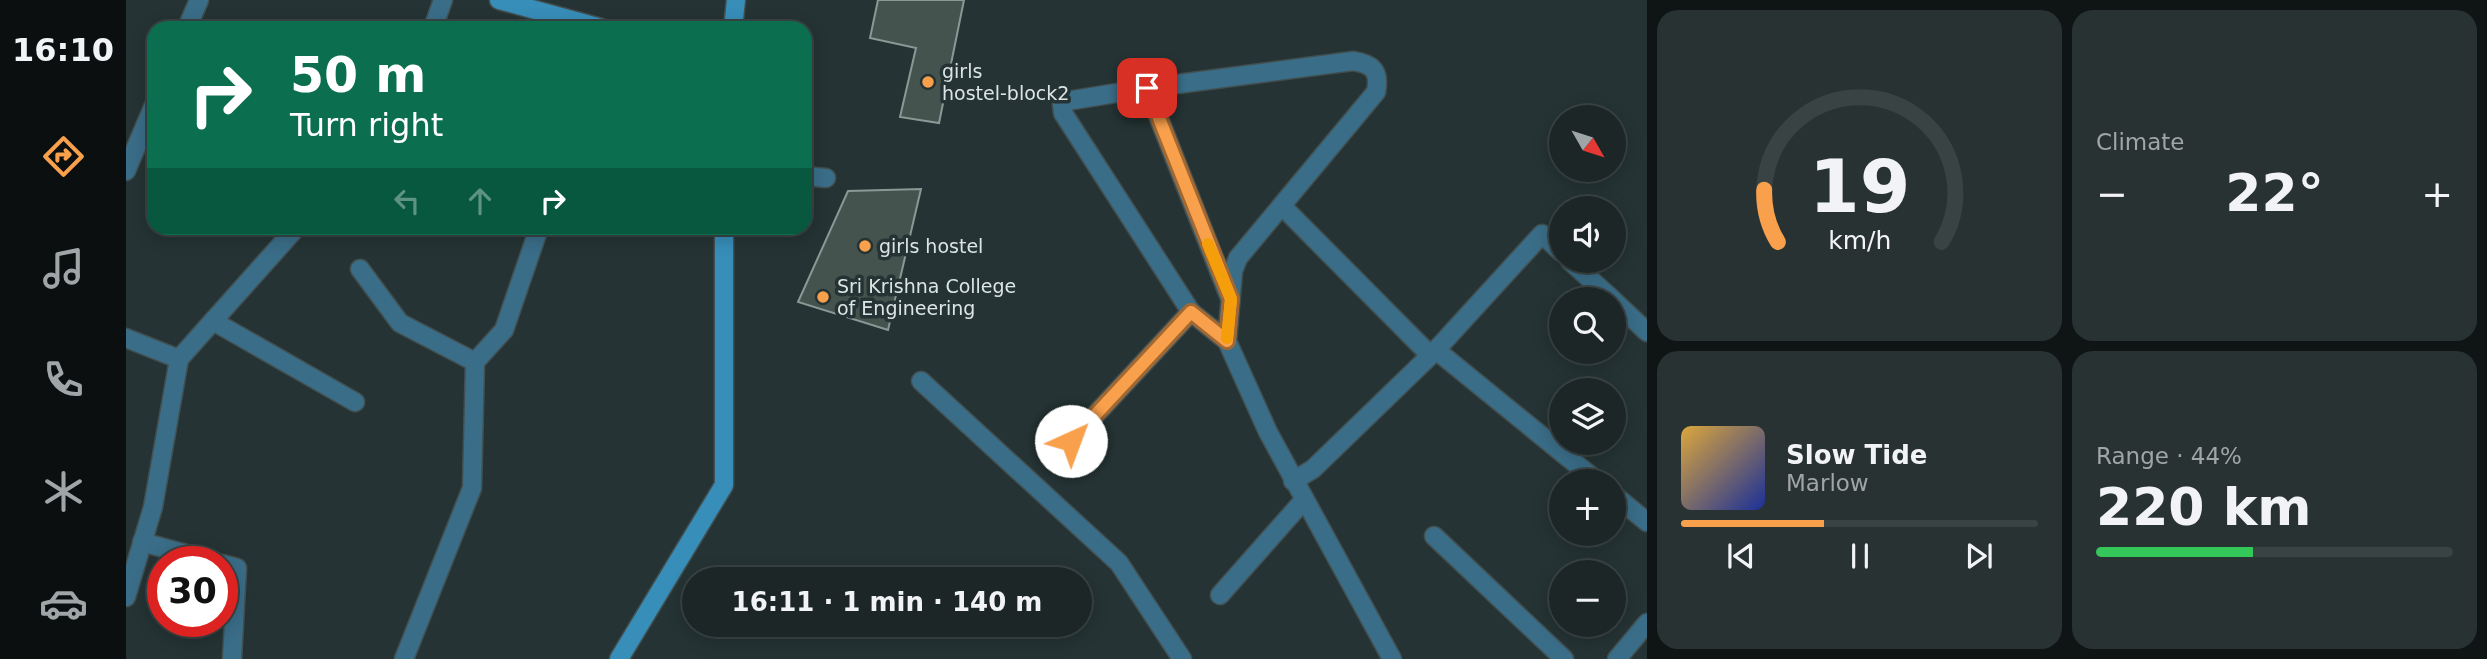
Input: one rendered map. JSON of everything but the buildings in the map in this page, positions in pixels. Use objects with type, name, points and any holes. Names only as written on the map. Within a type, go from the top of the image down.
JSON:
[{"type":"street","points":[[190,21],[199,0]]},
{"type":"street","points":[[436,21],[443,0]]},
{"type":"street","points":[[499,0],[576,21]]},
{"type":"street","points":[[734,21],[736,0]]},
{"type":"street","points":[[1227,341],[1233,271],[1238,258],[1376,92],[1378,80],[1374,70],[1364,63],[1353,61],[1147,88],[1067,100],[1062,105],[1063,113],[1191,312],[1227,341],[1293,481],[1392,659]]},
{"type":"street","points":[[1147,88],[1231,299]]},
{"type":"street","points":[[126,171],[147,122]]},
{"type":"street","points":[[812,177],[826,178]]},
{"type":"street","points":[[1282,206],[1433,352],[1582,469]]},
{"type":"street","points":[[1293,481],[1313,469],[1433,352],[1542,234],[1549,241]]},
{"type":"street","points":[[126,597],[153,507],[179,359],[290,235]]},
{"type":"street","points":[[404,659],[472,488],[475,362],[504,330],[537,235]]},
{"type":"street","points":[[619,659],[724,485],[724,235]]},
{"type":"street","points":[[360,269],[400,323],[475,362]]},
{"type":"street","points":[[1583,273],[1599,287]]},
{"type":"street","points":[[1071,441],[1191,312]]},
{"type":"street","points":[[1626,312],[1647,332]]},
{"type":"street","points":[[213,321],[355,402]]},
{"type":"street","points":[[126,338],[179,359]]},
{"type":"street","points":[[920,381],[1119,563],[1182,659]]},
{"type":"street","points":[[1220,595],[1304,500]]},
{"type":"street","points":[[1626,505],[1647,522]]},
{"type":"street","points":[[1434,536],[1564,659]]},
{"type":"street","points":[[142,542],[157,546]]},
{"type":"street","points":[[1617,659],[1647,623]]},
{"type":"street","points":[[232,659],[233,637]]},
{"type":"slow traffic","points":[[1208,244],[1231,299],[1227,338]]},
{"type":"place","name":"girls hostel-block2","points":[[928,82]]},
{"type":"place","name":"girls hostel","points":[[865,246]]},
{"type":"place","name":"Sri Krishna College of Engineering","points":[[823,297]]},
{"type":"route","points":[[1071,441],[1191,312],[1227,341],[1231,299],[1147,88]]}]
